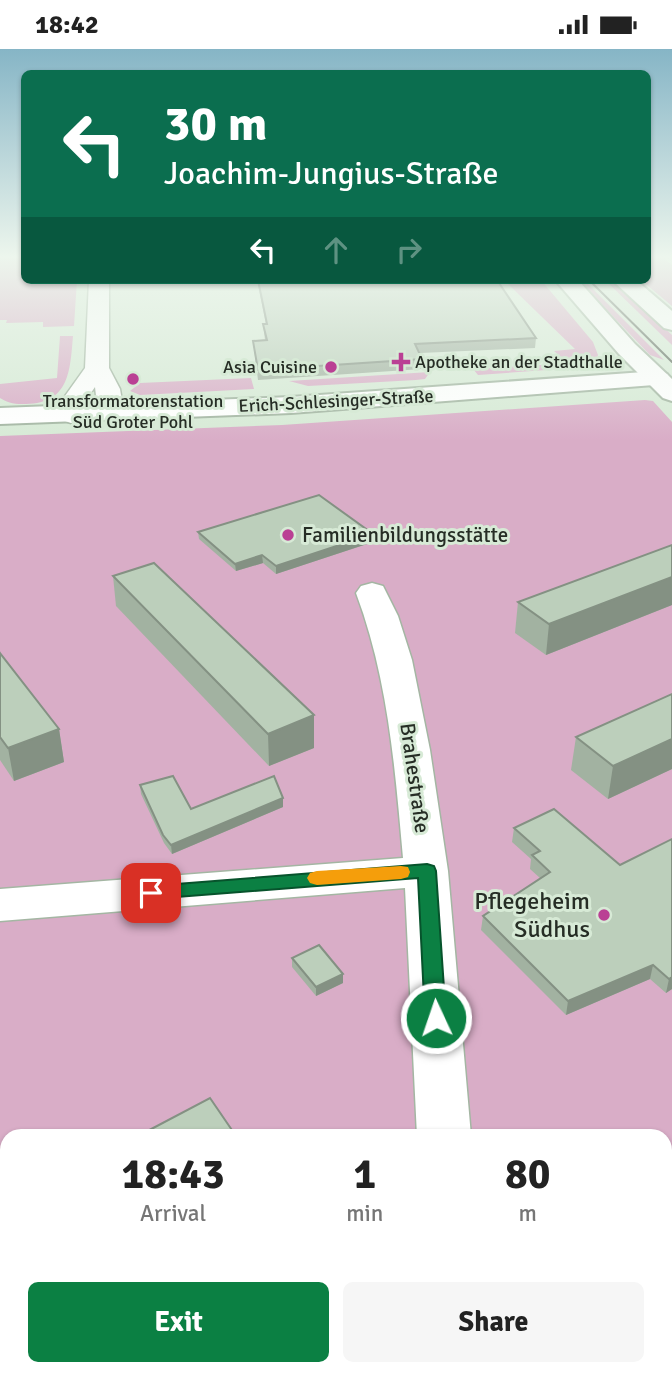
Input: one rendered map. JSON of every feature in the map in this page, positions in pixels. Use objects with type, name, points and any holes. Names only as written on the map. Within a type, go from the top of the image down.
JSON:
[{"type":"street","points":[[71,415],[72,403],[97,368],[98,318]]},
{"type":"street","points":[[599,318],[627,349],[667,383]]},
{"type":"street","points":[[97,368],[106,380],[112,401],[111,413]]},
{"type":"street","name":"Erich-Schlesinger-Straße","points":[[0,416],[71,415],[667,383]]},
{"type":"street","name":"Brahestraße","points":[[372,593],[385,623],[402,684],[427,871],[444,1129]]},
{"type":"street","points":[[0,905],[427,871]]},
{"type":"shaded area","points":[[0,318],[75,318],[74,326],[43,327],[43,322],[6,323],[7,320]]},
{"type":"shaded area","points":[[543,318],[573,318],[593,342],[597,358],[564,360],[554,351],[575,349]]},
{"type":"shaded area","points":[[614,318],[622,318],[664,360],[650,355]]},
{"type":"shaded area","points":[[644,318],[653,318],[672,335],[672,345]]},
{"type":"shaded area","points":[[60,336],[73,336],[71,361],[65,382],[59,391],[41,402],[26,404],[0,398],[0,384],[57,378]]},
{"type":"shaded area","points":[[557,364],[560,369],[478,375],[473,369]]},
{"type":"shaded area","points":[[430,372],[425,379],[416,380],[308,386],[289,381]]},
{"type":"shaded area","points":[[251,378],[254,389],[140,395],[130,391],[140,383]]},
{"type":"shaded area","points":[[653,401],[672,422],[672,1129],[0,1129],[0,436],[282,425]]},
{"type":"building","points":[[266,318],[522,318],[536,338],[415,344],[422,359],[258,370],[253,341],[267,340],[263,324],[267,324]]},
{"type":"building","name":"Familienbildungsstätte","points":[[319,495],[373,534],[276,566],[262,555],[235,564],[198,532]]},
{"type":"building","points":[[672,545],[672,577],[549,624],[518,602]]},
{"type":"building","points":[[154,563],[314,715],[268,734],[113,576]]},
{"type":"building","points":[[0,653],[59,729],[8,748],[0,737]]},
{"type":"building","points":[[672,694],[672,739],[613,766],[576,737]]},
{"type":"building","points":[[173,776],[191,809],[274,776],[283,798],[171,845],[163,835],[140,785]]},
{"type":"building","name":"Pflegeheim Südhus","points":[[554,809],[620,865],[672,839],[672,977],[669,979],[653,965],[568,1001],[483,916],[550,872],[532,855],[540,851],[514,828]]},
{"type":"building","points":[[319,945],[343,974],[316,987],[292,958]]},
{"type":"building","points":[[210,1098],[231,1129],[151,1129]]},
{"type":"tram line","points":[[627,318],[672,362]]},
{"type":"slow traffic","points":[[317,878],[401,872]]},
{"type":"place","name":"Apotheke an der Stadthalle","points":[[401,362]]},
{"type":"place","name":"Asia Cuisine","points":[[331,367]]},
{"type":"place","name":"Transformatorenstation Süd Groter Pohl","points":[[133,379]]},
{"type":"place","name":"Familienbildungsstätte","points":[[288,535]]},
{"type":"place","name":"Pflegeheim Südhus","points":[[604,915]]},
{"type":"route","points":[[151,893],[362,874],[427,871],[436,1018]]}]
